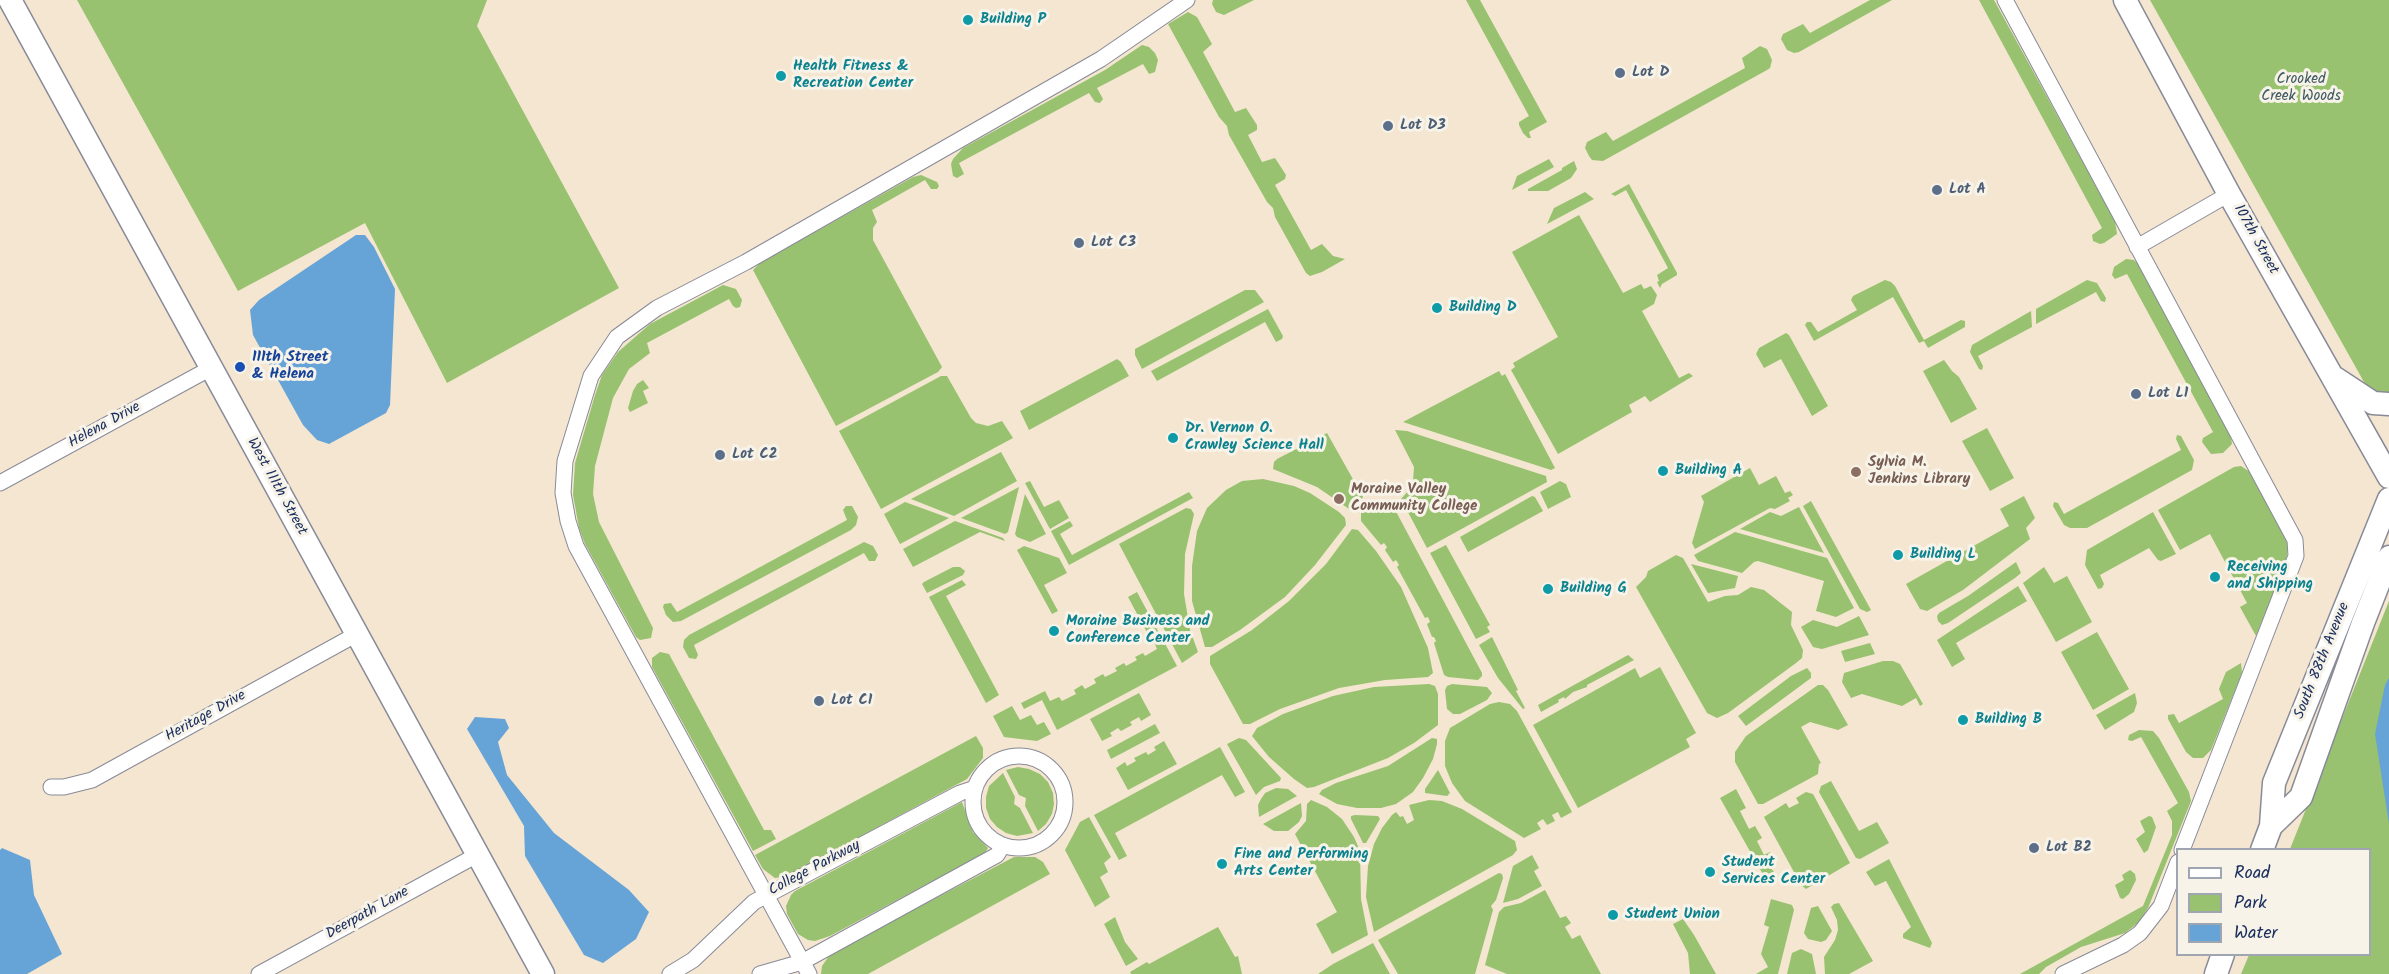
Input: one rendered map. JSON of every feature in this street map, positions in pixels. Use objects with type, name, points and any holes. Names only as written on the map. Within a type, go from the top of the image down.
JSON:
[{"type":"street","name":"West 111th Street","points":[[10,0],[543,974]]},
{"type":"street","points":[[805,968],[576,546],[562,494],[565,461],[591,376],[617,337],[647,315],[746,262],[1101,59],[1187,0]]},
{"type":"street","points":[[2005,0],[2295,540],[2296,556],[2182,848]]},
{"type":"street","name":"107th Street","points":[[2125,0],[2229,194],[2389,477]]},
{"type":"street","points":[[2137,247],[2229,194]]},
{"type":"street","name":"Helena Drive","points":[[0,483],[211,368]]},
{"type":"street","points":[[2329,374],[2373,403],[2389,404]]},
{"type":"street","name":"South 88th Avenue","points":[[2262,848],[2271,826],[2274,783],[2389,499]]},
{"type":"street","name":"South 88th Avenue","points":[[2271,826],[2301,796],[2389,557]]},
{"type":"street","points":[[2363,623],[2374,614],[2389,590]]},
{"type":"street","name":"Heritage Drive","points":[[51,787],[64,787],[92,780],[357,634]]},
{"type":"street","name":"College Parkway","points":[[670,974],[693,960],[754,902],[960,793],[975,788],[987,769],[998,761],[1022,756],[1037,759],[1050,768],[1060,780],[1065,795],[1064,811],[1059,826],[1040,843],[1028,847],[1003,845]]},
{"type":"street","points":[[760,974],[805,968],[997,855],[1003,845],[991,838],[982,828],[976,816],[975,788]]},
{"type":"street","name":"Deerpath Lane","points":[[259,974],[477,855]]},
{"type":"street","points":[[2063,974],[2123,945],[2140,933],[2161,906],[2176,867]]},
{"type":"street","points":[[2216,974],[2222,956]]},
{"type":"green space","points":[[77,0],[487,0],[477,26],[619,288],[447,383],[365,223],[238,291]]},
{"type":"green space","points":[[1213,0],[1254,0],[1224,15],[1216,12],[1212,4]]},
{"type":"green space","points":[[1466,0],[1480,0],[1547,122],[1529,132],[1531,138],[1523,133],[1519,125],[1519,122],[1529,116]]},
{"type":"green space","points":[[1870,0],[1892,0],[1799,52],[1794,53],[1787,50],[1781,39],[1783,34],[1803,24],[1810,33]]},
{"type":"green space","points":[[1979,0],[1994,0],[2115,221],[2117,234],[2104,243],[2093,241],[2092,235],[2102,228]]},
{"type":"green space","name":"Crooked Creek Woods","points":[[2150,0],[2389,0],[2389,396],[2375,393],[2364,382]]},
{"type":"green space","points":[[1188,12],[1197,17],[1212,44],[1203,52],[1235,112],[1246,108],[1257,125],[1257,130],[1248,135],[1262,162],[1275,158],[1286,175],[1285,179],[1275,185],[1311,250],[1322,244],[1333,256],[1345,259],[1322,272],[1310,276],[1306,273],[1275,217],[1273,208],[1267,202],[1229,135],[1227,126],[1219,117],[1168,24]]},
{"type":"green space","points":[[1142,45],[1149,47],[1155,53],[1158,60],[1155,72],[1149,74],[1143,64],[1097,88],[1103,99],[1100,103],[1095,102],[1089,93],[959,163],[964,174],[957,178],[953,176],[951,164],[963,148],[1105,70]]},
{"type":"green space","points":[[1760,46],[1767,49],[1772,60],[1767,70],[1603,161],[1592,160],[1589,156],[1585,148],[1587,142],[1606,132],[1613,141],[1745,68],[1742,58]]},
{"type":"green space","points":[[1549,159],[1554,167],[1512,190],[1517,176]]},
{"type":"green space","points":[[1574,161],[1577,169],[1571,178],[1548,191],[1528,191],[1528,189]]},
{"type":"green space","points":[[921,175],[937,182],[939,186],[937,189],[931,189],[925,180],[872,210],[877,222],[873,228],[873,240],[942,367],[938,372],[836,426],[753,270],[760,263],[913,177]]},
{"type":"green space","points":[[1629,184],[1677,273],[1660,288],[1657,275],[1668,268],[1626,190],[1615,196],[1611,194]]},
{"type":"green space","points":[[1585,192],[1594,199],[1547,224],[1554,208]]},
{"type":"green space","points":[[1579,215],[1623,293],[1641,284],[1644,289],[1651,286],[1657,295],[1654,304],[1642,311],[1679,378],[1689,373],[1693,376],[1650,402],[1645,396],[1629,405],[1632,412],[1558,454],[1511,370],[1515,367],[1513,363],[1558,337],[1512,252]]},
{"type":"green space","points":[[2126,259],[2134,260],[2138,264],[2231,436],[2232,444],[2223,453],[2211,454],[2202,442],[2203,438],[2213,432],[2127,274],[2115,279],[2112,275],[2114,267]]},
{"type":"green space","points":[[1885,280],[1895,286],[1924,340],[1961,320],[1965,321],[1965,327],[1928,348],[1924,341],[1919,343],[1893,297],[1814,341],[1805,325],[1807,322],[1811,322],[1818,332],[1857,310],[1851,300],[1853,296]]},
{"type":"green space","points":[[2087,280],[2097,283],[2106,298],[2105,302],[2101,301],[2096,292],[2036,324],[2036,309]]},
{"type":"green space","points":[[723,285],[736,289],[742,300],[740,307],[733,306],[729,299],[647,343],[650,353],[629,369],[613,398],[595,466],[593,494],[599,522],[653,628],[651,638],[640,640],[636,637],[585,544],[579,528],[573,495],[575,463],[602,375],[618,352],[650,324]]},
{"type":"green space","points":[[1245,290],[1255,290],[1264,302],[1142,369],[1135,355],[1135,349]]},
{"type":"green space","points":[[1268,309],[1283,336],[1282,339],[1276,342],[1265,322],[1157,381],[1151,371]]},
{"type":"green space","points":[[2031,311],[2032,327],[1978,356],[1983,366],[1982,370],[1979,369],[1970,352],[1972,345]]},
{"type":"green space","points":[[1786,333],[1828,406],[1812,416],[1781,359],[1764,368],[1756,354],[1759,348]]},
{"type":"green space","points":[[1117,359],[1129,376],[1029,430],[1020,411]]},
{"type":"green space","points":[[1944,360],[1959,377],[1977,409],[1951,423],[1923,371]]},
{"type":"green space","points":[[1499,371],[1502,376],[1505,374],[1555,468],[1551,470],[1403,422]]},
{"type":"green space","points":[[941,376],[947,376],[976,423],[988,426],[1002,421],[1013,438],[881,509],[839,431]]},
{"type":"green space","points":[[643,380],[649,388],[643,391],[648,403],[630,412],[628,408],[633,391]]},
{"type":"green space","points":[[1987,428],[2014,478],[1990,491],[1962,441]]},
{"type":"green space","points":[[1395,430],[1407,431],[1546,476],[1547,482],[1427,548],[1401,499],[1413,482],[1414,467]]},
{"type":"green space","points":[[1327,433],[1363,497],[1352,511],[1317,487],[1273,469],[1277,459]]},
{"type":"green space","points":[[2177,435],[2181,436],[2194,460],[2192,470],[2087,528],[2070,528],[2064,525],[2053,506],[2054,502],[2058,503],[2064,514],[2181,450],[2176,439]]},
{"type":"green space","points":[[1001,452],[1017,481],[954,516],[911,499]]},
{"type":"green space","points":[[2241,466],[2250,472],[2285,537],[2288,547],[2286,562],[2256,636],[2240,607],[2247,603],[2210,534],[2180,550],[2158,510],[2234,467]]},
{"type":"green space","points":[[1750,468],[1759,485],[1776,476],[1785,493],[1790,491],[1793,495],[1788,498],[1790,501],[1775,509],[1770,508],[1695,549],[1692,543],[1704,502],[1701,496]]},
{"type":"green space","points":[[1263,479],[1294,486],[1310,493],[1339,512],[1345,518],[1346,525],[1315,565],[1285,597],[1240,630],[1212,647],[1205,647],[1192,601],[1192,566],[1197,531],[1207,508],[1226,490],[1242,481]]},
{"type":"green space","points":[[1030,481],[1044,507],[1059,500],[1069,518],[1050,529],[1025,483]]},
{"type":"green space","points":[[1560,481],[1566,484],[1571,497],[1548,509],[1540,492]]},
{"type":"green space","points":[[1019,487],[1008,532],[1005,534],[961,518]]},
{"type":"green space","points":[[1189,492],[1193,498],[1069,565],[1051,531],[1070,521],[1073,526],[1060,534],[1072,555]]},
{"type":"green space","points":[[1025,494],[1046,534],[1030,542],[1015,534]]},
{"type":"green space","points":[[1532,496],[1535,497],[1543,511],[1468,552],[1460,537]]},
{"type":"green space","points":[[2024,496],[2035,518],[2026,528],[2030,539],[1963,590],[1927,611],[1920,609],[1906,584],[2009,526],[2000,509]]},
{"type":"green space","points":[[1368,500],[1380,505],[1392,504],[1482,673],[1478,680],[1444,675],[1434,643],[1436,641],[1427,624],[1430,622],[1428,617],[1425,618],[1397,567],[1399,565],[1396,560],[1393,562],[1385,550],[1387,547],[1384,543],[1381,545],[1361,521],[1361,512]]},
{"type":"green space","points":[[1811,501],[1871,610],[1867,612],[1860,609],[1803,506]]},
{"type":"green space","points":[[905,502],[949,518],[900,544],[884,514]]},
{"type":"green space","points":[[846,506],[852,506],[858,517],[856,525],[851,530],[681,621],[673,622],[666,615],[664,604],[671,603],[677,612],[847,520],[843,510]]},
{"type":"green space","points":[[1799,507],[1824,553],[1740,529],[1770,512],[1781,516]]},
{"type":"green space","points":[[1186,508],[1191,509],[1194,514],[1185,554],[1184,594],[1190,630],[1198,652],[1182,663],[1119,544]]},
{"type":"green space","points":[[2153,512],[2176,554],[2161,561],[2149,548],[2100,575],[2104,584],[2098,589],[2085,565],[2087,550]]},
{"type":"green space","points":[[955,521],[1003,538],[1005,541],[980,532],[913,567],[903,549]]},
{"type":"green space","points":[[1352,529],[1358,530],[1376,551],[1401,587],[1428,648],[1433,673],[1428,677],[1385,680],[1339,688],[1280,709],[1250,724],[1243,724],[1210,664],[1210,656],[1252,630],[1289,601],[1326,564]]},
{"type":"green space","points":[[1735,532],[1827,558],[1854,608],[1836,617],[1816,611],[1824,581],[1758,561],[1742,573],[1698,561],[1694,555]]},
{"type":"green space","points":[[864,542],[873,546],[878,555],[875,561],[869,561],[864,553],[694,645],[698,655],[696,659],[689,658],[683,647],[684,640],[689,635]]},
{"type":"green space","points":[[1446,545],[1490,625],[1487,627],[1490,632],[1476,639],[1430,553]]},
{"type":"green space","points":[[1024,546],[1059,558],[1067,573],[1044,585],[1058,611],[1052,614],[1017,550]]},
{"type":"green space","points":[[1676,555],[1683,558],[1708,602],[1725,596],[1738,595],[1751,587],[1764,590],[1792,612],[1791,625],[1803,650],[1802,658],[1796,663],[1728,713],[1717,718],[1707,713],[1636,587],[1646,577],[1648,571]]},
{"type":"green space","points":[[2016,562],[2021,573],[2015,578],[1948,623],[1942,625],[1938,621],[1939,613],[1968,596]]},
{"type":"green space","points":[[1691,564],[1738,576],[1735,588],[1708,593]]},
{"type":"green space","points":[[953,567],[960,567],[965,571],[963,575],[927,593],[922,584],[924,582]]},
{"type":"green space","points":[[2044,567],[2054,583],[2067,576],[2092,622],[2056,642],[2023,583]]},
{"type":"green space","points":[[962,580],[966,585],[946,596],[999,695],[986,703],[929,597]]},
{"type":"green space","points":[[2018,586],[2027,601],[1956,643],[1965,659],[1952,667],[1937,640]]},
{"type":"green space","points":[[1137,592],[1159,633],[1150,638],[1128,597]]},
{"type":"green space","points":[[2389,601],[2389,974],[2241,974],[2249,956],[2371,956],[2371,848],[2290,848]]},
{"type":"green space","points":[[1859,616],[1869,635],[1822,649],[1813,647],[1801,627],[1813,620],[1837,627]]},
{"type":"green space","points":[[2097,632],[2129,689],[2093,710],[2061,652]]},
{"type":"green space","points":[[1492,637],[1518,690],[1516,691],[1525,708],[1523,709],[1498,678],[1479,645]]},
{"type":"green space","points":[[1162,638],[1177,666],[1057,730],[1042,700],[1024,709],[1021,703],[1045,691],[1050,701],[1059,697],[1062,701],[1076,694],[1074,690],[1082,685],[1085,689],[1096,683],[1094,679],[1103,674],[1105,677],[1117,671],[1115,668],[1124,663],[1126,666],[1137,660],[1135,657],[1143,653],[1145,656],[1157,649],[1154,642]]},
{"type":"green space","points":[[1870,643],[1875,654],[1845,662],[1841,651]]},
{"type":"green space","points":[[660,652],[669,654],[764,830],[771,830],[776,839],[753,851],[652,667],[652,658]]},
{"type":"green space","points":[[1628,655],[1634,660],[1587,687],[1573,692],[1565,699],[1564,697],[1558,700],[1559,702],[1541,712],[1538,705]]},
{"type":"green space","points":[[1883,661],[1900,664],[1923,704],[1920,706],[1916,698],[1902,706],[1862,694],[1851,698],[1842,682],[1844,673]]},
{"type":"green space","points":[[2241,663],[2242,673],[2211,750],[2203,758],[2193,758],[2186,752],[2168,715],[2174,714],[2179,723],[2223,699],[2219,689],[2226,672]]},
{"type":"green space","points":[[1660,667],[1696,733],[1686,739],[1690,747],[1578,808],[1533,725],[1635,668],[1640,678]]},
{"type":"green space","points":[[1807,668],[1811,673],[1811,678],[1746,726],[1738,716],[1791,676]]},
{"type":"green space","points":[[1429,684],[1435,686],[1438,694],[1438,725],[1414,743],[1388,758],[1314,787],[1307,788],[1294,779],[1269,757],[1252,736],[1257,728],[1283,714],[1333,696],[1374,687]]},
{"type":"green space","points":[[1452,684],[1487,687],[1492,693],[1487,700],[1460,714],[1453,714],[1447,709],[1445,690]]},
{"type":"green space","points":[[1818,685],[1823,685],[1828,690],[1848,725],[1838,730],[1810,722],[1801,727],[1821,763],[1818,774],[1763,804],[1758,804],[1735,762],[1735,752],[1746,736]]},
{"type":"green space","points":[[1139,693],[1151,715],[1141,721],[1139,717],[1130,722],[1132,725],[1121,731],[1118,728],[1110,733],[1112,736],[1102,741],[1090,719]]},
{"type":"green space","points":[[2135,693],[2137,703],[2134,712],[2105,730],[2096,715]]},
{"type":"green space","points":[[1499,702],[1510,704],[1517,711],[1572,812],[1561,818],[1558,812],[1552,815],[1555,821],[1547,825],[1543,819],[1537,823],[1541,829],[1524,838],[1465,801],[1452,783],[1445,766],[1445,741],[1450,728],[1490,704]]},
{"type":"green space","points":[[1012,706],[1020,720],[1031,715],[1037,725],[1044,722],[1051,734],[1037,741],[1004,737],[993,716]]},
{"type":"green space","points":[[1155,724],[1160,733],[1111,759],[1107,750]]},
{"type":"green space","points":[[2139,730],[2153,731],[2159,738],[2189,792],[2191,801],[2148,908],[2139,922],[2125,933],[2081,947],[2046,967],[2039,974],[2020,974],[2143,906],[2172,835],[2172,821],[2167,811],[2178,803],[2141,737],[2132,741],[2128,740],[2129,735]]},
{"type":"green space","points":[[976,736],[983,748],[983,758],[967,779],[787,876],[775,878],[763,869],[755,855]]},
{"type":"green space","points":[[1239,738],[1246,740],[1281,778],[1280,781],[1264,787],[1256,795],[1227,744]]},
{"type":"green space","points":[[1432,738],[1437,739],[1437,744],[1433,759],[1423,778],[1413,792],[1396,804],[1381,808],[1357,808],[1337,804],[1319,794],[1336,783],[1388,766]]},
{"type":"green space","points":[[1164,741],[1177,764],[1128,790],[1116,768],[1125,762],[1127,766],[1136,761],[1134,758],[1146,752],[1148,755],[1156,750],[1154,747]]},
{"type":"green space","points":[[1220,747],[1245,792],[1235,797],[1222,775],[1115,833],[1127,856],[1119,860],[1094,815]]},
{"type":"green space","points":[[1018,767],[1040,774],[1048,782],[1053,793],[1052,814],[1038,831],[1025,806],[1026,798],[1019,795],[1006,770]]},
{"type":"green space","points":[[1438,770],[1450,793],[1447,796],[1425,793],[1425,789]]},
{"type":"green space","points":[[1003,773],[1015,797],[1014,804],[1020,808],[1033,833],[1017,836],[1006,833],[990,819],[986,808],[989,786]]},
{"type":"green space","points":[[1831,781],[1859,831],[1877,822],[1889,843],[1860,859],[1856,858],[1819,792],[1821,786]]},
{"type":"green space","points":[[1276,788],[1288,789],[1297,796],[1259,817],[1258,805],[1261,799],[1265,793]]},
{"type":"green space","points":[[1736,789],[1746,808],[1740,811],[1749,829],[1755,826],[1762,838],[1757,841],[1764,855],[1770,852],[1777,864],[1771,868],[1774,872],[1765,878],[1720,798]]},
{"type":"green space","points":[[1806,792],[1813,794],[1850,863],[1806,889],[1801,885],[1764,817],[1786,803],[1789,808],[1799,803],[1796,798]]},
{"type":"green space","points":[[1311,800],[1327,807],[1342,819],[1360,851],[1361,899],[1368,935],[1332,954],[1316,924],[1337,912],[1295,834],[1306,821],[1307,804]]},
{"type":"green space","points":[[1429,800],[1442,801],[1462,809],[1515,841],[1517,850],[1513,855],[1374,932],[1366,897],[1368,866],[1374,844],[1392,815],[1396,812],[1400,817],[1403,816],[1407,824],[1414,820],[1409,805]]},
{"type":"green space","points":[[962,802],[973,832],[988,848],[985,853],[830,936],[815,941],[798,934],[787,914],[786,906],[795,891]]},
{"type":"green space","points":[[1301,803],[1302,816],[1299,822],[1288,831],[1274,831],[1263,824]]},
{"type":"green space","points":[[1351,816],[1378,816],[1380,819],[1366,843],[1363,843],[1351,819]]},
{"type":"green space","points":[[2149,816],[2152,817],[2156,827],[2148,850],[2144,853],[2136,839],[2145,832],[2140,821]]},
{"type":"green space","points":[[1089,817],[1111,857],[1104,863],[1108,872],[1100,877],[1110,897],[1095,907],[1065,850],[1080,822]]},
{"type":"green space","points":[[1532,855],[1539,868],[1534,871],[1542,886],[1518,899],[1503,903],[1513,866]]},
{"type":"green space","points":[[1014,857],[1035,857],[1043,862],[1050,874],[868,974],[821,974],[822,966],[831,953]]},
{"type":"green space","points":[[1889,859],[1932,943],[1930,948],[1903,938],[1903,934],[1911,927],[1886,881],[1875,886],[1866,872]]},
{"type":"green space","points":[[2130,870],[2135,874],[2136,880],[2129,894],[2123,899],[2120,898],[2115,885],[2124,880],[2122,875]]},
{"type":"green space","points":[[1499,873],[1503,878],[1496,900],[1491,906],[1493,910],[1475,974],[1398,974],[1378,940]]},
{"type":"green space","points":[[1545,890],[1560,918],[1566,916],[1571,923],[1565,927],[1572,939],[1580,935],[1601,974],[1507,974],[1485,965],[1499,912],[1504,907],[1521,903]]},
{"type":"green space","points":[[1771,899],[1792,905],[1794,910],[1778,974],[1756,974],[1768,967],[1761,954],[1769,927],[1764,925]]},
{"type":"green space","points":[[1839,903],[1873,961],[1849,974],[1825,974],[1824,957],[1835,940],[1838,930],[1837,920],[1831,907]]},
{"type":"green space","points":[[1818,906],[1832,931],[1826,940],[1821,942],[1808,939],[1804,933],[1811,908]]},
{"type":"green space","points":[[1115,917],[1125,942],[1138,959],[1126,966],[1104,924]]},
{"type":"green space","points":[[1683,919],[1716,974],[1690,974],[1688,953],[1673,924]]},
{"type":"green space","points":[[1218,927],[1235,957],[1238,956],[1242,974],[1131,974],[1130,972],[1147,962],[1149,964]]},
{"type":"green space","points":[[1373,943],[1390,974],[1318,974],[1333,964]]},
{"type":"green space","points":[[1801,949],[1812,954],[1816,974],[1787,974],[1792,953]]},
{"type":"water","points":[[356,235],[365,235],[374,247],[395,289],[390,405],[386,413],[329,444],[317,440],[303,425],[253,335],[250,310],[259,300]]},
{"type":"water","points":[[2389,678],[2389,824],[2375,734],[2385,685]]},
{"type":"water","points":[[475,717],[505,719],[509,728],[498,742],[507,775],[554,833],[629,890],[649,912],[636,939],[603,963],[584,955],[525,856],[524,826],[467,729]]},
{"type":"water","points":[[2,848],[30,860],[34,895],[62,954],[27,974],[0,974],[0,850]]},
{"type":"place","name":"Building P","points":[[968,20]]},
{"type":"place","name":"Lot D","points":[[1620,73]]},
{"type":"place","name":"Health Fitness & Recreation Center","points":[[781,76]]},
{"type":"place","name":"Lot D3","points":[[1388,126]]},
{"type":"place","name":"Lot A","points":[[1937,190]]},
{"type":"place","name":"Lot C3","points":[[1079,243]]},
{"type":"place","name":"Building D","points":[[1437,308]]},
{"type":"place","name":"111th Street & Helena","points":[[240,367]]},
{"type":"place","name":"Lot L1","points":[[2136,394]]},
{"type":"place","name":"Dr. Vernon O. Crawley Science Hall","points":[[1173,438]]},
{"type":"place","name":"Lot C2","points":[[720,455]]},
{"type":"place","name":"Building A","points":[[1663,471]]},
{"type":"place","name":"Sylvia M. Jenkins Library","points":[[1856,472]]},
{"type":"place","name":"Moraine Valley Community College","points":[[1339,499]]},
{"type":"place","name":"Building L","points":[[1898,555]]},
{"type":"place","name":"Receiving and Shipping","points":[[2215,577]]},
{"type":"place","name":"Building G","points":[[1548,589]]},
{"type":"place","name":"Moraine Business and Conference Center","points":[[1054,631]]},
{"type":"place","name":"Lot C1","points":[[819,701]]},
{"type":"place","name":"Building B","points":[[1963,720]]},
{"type":"place","name":"Lot B2","points":[[2034,848]]},
{"type":"place","name":"Fine and Performing Arts Center","points":[[1222,864]]},
{"type":"place","name":"Student Services Center","points":[[1710,872]]},
{"type":"place","name":"Student Union","points":[[1613,915]]}]
